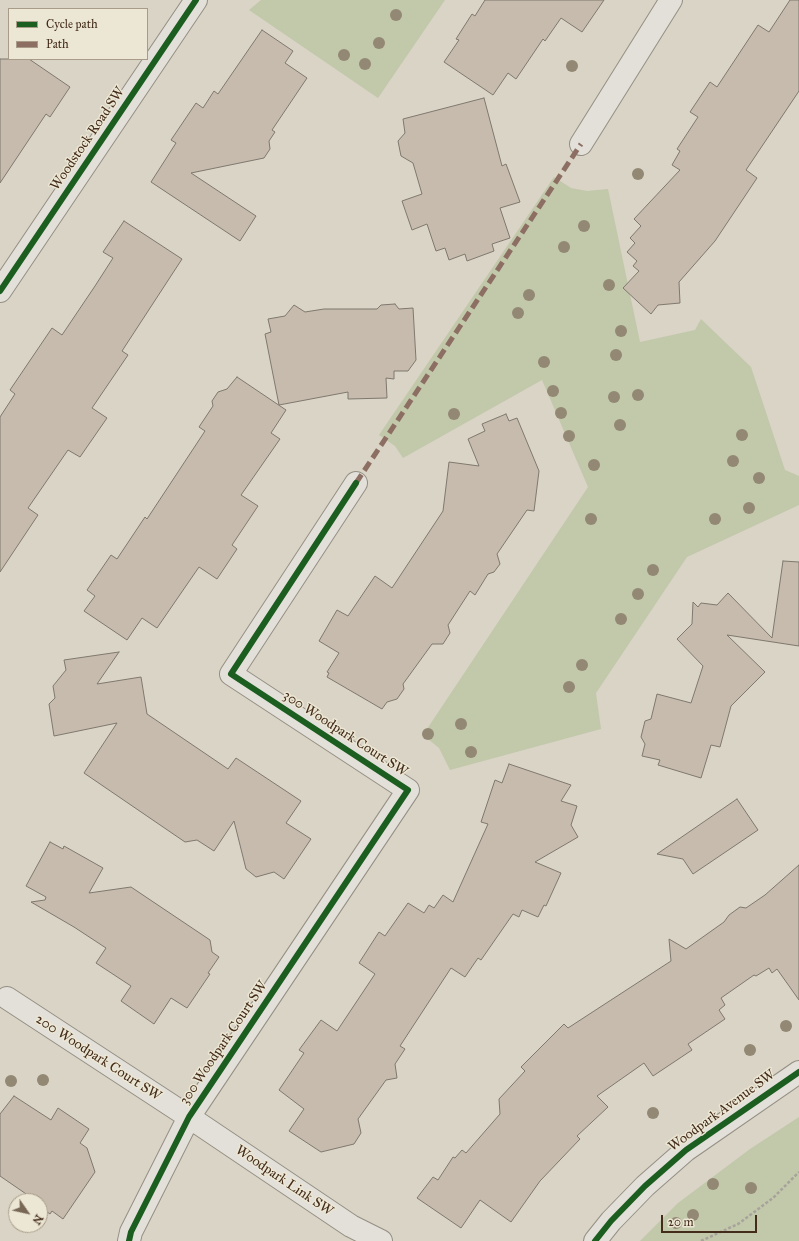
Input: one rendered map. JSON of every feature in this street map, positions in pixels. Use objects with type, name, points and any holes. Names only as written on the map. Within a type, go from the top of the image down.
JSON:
[{"type":"street","name":"Woodstock Road SW","points":[[0,290],[196,0]]},
{"type":"street","points":[[581,144],[671,0]]},
{"type":"street","name":"300 Woodpark Court SW","points":[[189,1117],[408,790],[231,674],[356,483]]},
{"type":"street","name":"200 Woodpark Court SW","points":[[7,998],[189,1117]]},
{"type":"street","name":"Woodpark Avenue SW","points":[[595,1241],[611,1221],[645,1186],[686,1150],[799,1072]]},
{"type":"street","points":[[129,1241],[131,1232],[189,1117]]},
{"type":"street","name":"Woodpark Link SW","points":[[189,1117],[351,1226],[381,1241]]},
{"type":"path","points":[[700,1241],[738,1224],[773,1198],[799,1172]]},
{"type":"green space","points":[[261,0],[445,0],[378,98],[249,10]]},
{"type":"green space","points":[[554,177],[571,188],[587,191],[608,189],[640,342],[695,330],[701,319],[751,367],[785,470],[799,476],[799,505],[687,557],[596,693],[601,729],[450,770],[439,748],[423,735],[588,487],[542,380],[403,458],[395,446],[379,435]]},
{"type":"green space","points":[[799,1117],[799,1241],[640,1241],[678,1203],[750,1149]]},
{"type":"building","points":[[485,0],[604,0],[582,32],[561,18],[545,41],[543,39],[516,79],[508,73],[493,95],[444,62],[459,40],[456,39],[472,14],[475,16]]},
{"type":"building","points":[[790,0],[799,0],[799,91],[746,170],[757,178],[715,241],[679,282],[680,303],[658,305],[651,314],[623,288],[639,271],[633,266],[637,261],[627,252],[635,243],[630,238],[641,226],[634,219],[680,170],[672,165],[680,151],[677,149],[698,117],[690,112],[710,82],[717,87],[758,25],[769,32]]},
{"type":"building","points":[[262,30],[293,51],[285,63],[307,78],[272,130],[275,132],[269,141],[270,149],[264,158],[191,173],[256,216],[240,241],[151,182],[176,143],[171,140],[196,103],[203,108],[214,91],[218,94]]},
{"type":"building","points":[[0,59],[30,60],[70,87],[50,117],[46,114],[0,183]]},
{"type":"building","points":[[484,98],[502,166],[506,164],[520,202],[500,208],[510,238],[492,244],[494,251],[467,261],[465,254],[449,260],[445,248],[436,251],[427,224],[412,230],[402,201],[422,194],[413,163],[401,156],[398,141],[405,133],[403,119]]},
{"type":"building","points":[[124,221],[182,259],[122,351],[128,355],[92,408],[107,418],[80,457],[68,450],[28,508],[38,515],[0,572],[0,417],[15,394],[10,390],[52,328],[62,335],[113,258],[103,252]]},
{"type":"building","points":[[395,304],[399,309],[413,308],[416,360],[408,371],[394,371],[394,379],[386,378],[387,398],[348,399],[348,392],[279,405],[265,334],[271,332],[268,319],[285,316],[294,305],[305,312],[324,309],[377,309],[381,305]]},
{"type":"building","points":[[237,377],[286,410],[271,433],[280,439],[241,495],[258,506],[232,545],[237,549],[217,579],[199,567],[157,628],[142,618],[127,640],[84,611],[95,596],[87,590],[111,555],[117,559],[145,517],[147,519],[205,431],[199,427],[213,406],[212,401],[218,392],[227,389]]},
{"type":"building","points":[[506,414],[509,421],[517,418],[539,471],[534,511],[527,510],[497,554],[500,564],[494,572],[488,574],[475,595],[470,591],[448,625],[450,633],[443,644],[432,644],[403,684],[404,689],[397,699],[387,702],[382,709],[327,677],[329,673],[327,672],[339,653],[319,641],[337,610],[348,616],[375,576],[392,588],[443,511],[449,462],[479,466],[468,439],[485,431],[482,424]]},
{"type":"building","points":[[783,561],[799,562],[799,646],[727,635],[765,672],[731,706],[720,747],[711,745],[701,778],[658,765],[660,760],[642,756],[645,744],[641,737],[645,721],[651,719],[657,694],[691,703],[703,666],[677,639],[692,624],[693,602],[698,607],[701,603],[717,605],[728,593],[772,638]]},
{"type":"building","points":[[119,652],[97,684],[141,677],[147,714],[228,769],[236,758],[301,801],[286,823],[311,839],[284,879],[274,872],[256,877],[246,869],[234,821],[214,851],[197,840],[185,842],[84,773],[117,723],[54,736],[49,704],[55,698],[53,686],[66,670],[64,660]]},
{"type":"building","points":[[509,764],[571,785],[561,801],[577,806],[571,825],[578,837],[535,862],[561,873],[546,906],[544,905],[538,917],[522,910],[519,917],[513,914],[481,960],[478,958],[465,977],[451,968],[400,1046],[405,1049],[395,1064],[397,1078],[386,1080],[358,1119],[361,1133],[354,1144],[321,1152],[289,1131],[304,1109],[279,1090],[304,1053],[299,1050],[321,1020],[337,1031],[375,974],[359,963],[379,932],[385,936],[408,903],[424,913],[429,905],[434,908],[443,895],[453,902],[488,824],[481,822],[495,780],[502,783]]},
{"type":"building","points":[[737,799],[758,830],[693,874],[683,859],[657,854]]},
{"type":"building","points":[[50,842],[63,849],[64,846],[103,868],[89,893],[131,887],[210,940],[212,952],[219,957],[208,973],[210,974],[187,1008],[171,998],[154,1024],[121,1001],[131,986],[96,963],[106,948],[31,902],[45,900],[46,897],[26,886]]},
{"type":"building","points":[[799,865],[799,1000],[777,969],[772,973],[769,968],[756,976],[754,975],[721,998],[725,1005],[719,1010],[725,1019],[688,1044],[692,1050],[653,1076],[644,1063],[597,1096],[608,1107],[577,1136],[580,1139],[540,1181],[511,1222],[480,1200],[461,1228],[417,1198],[433,1177],[438,1180],[453,1157],[455,1158],[462,1150],[466,1153],[500,1114],[499,1099],[525,1071],[521,1067],[564,1024],[568,1028],[671,961],[669,939],[686,949],[724,922],[729,915],[740,907],[746,908],[765,895]]},
{"type":"building","points":[[14,1096],[51,1120],[58,1108],[89,1129],[80,1143],[87,1148],[95,1172],[63,1219],[52,1211],[50,1214],[48,1213],[48,1193],[25,1193],[0,1176],[0,1114]]},
{"type":"marked path","points":[[356,483],[581,144]]},
{"type":"cycle path","points":[[0,291],[196,0]]},
{"type":"cycle path","points":[[129,1241],[131,1232],[189,1117],[408,790],[231,674],[356,483]]},
{"type":"cycle path","points":[[595,1241],[611,1221],[645,1186],[686,1150],[799,1072]]}]
